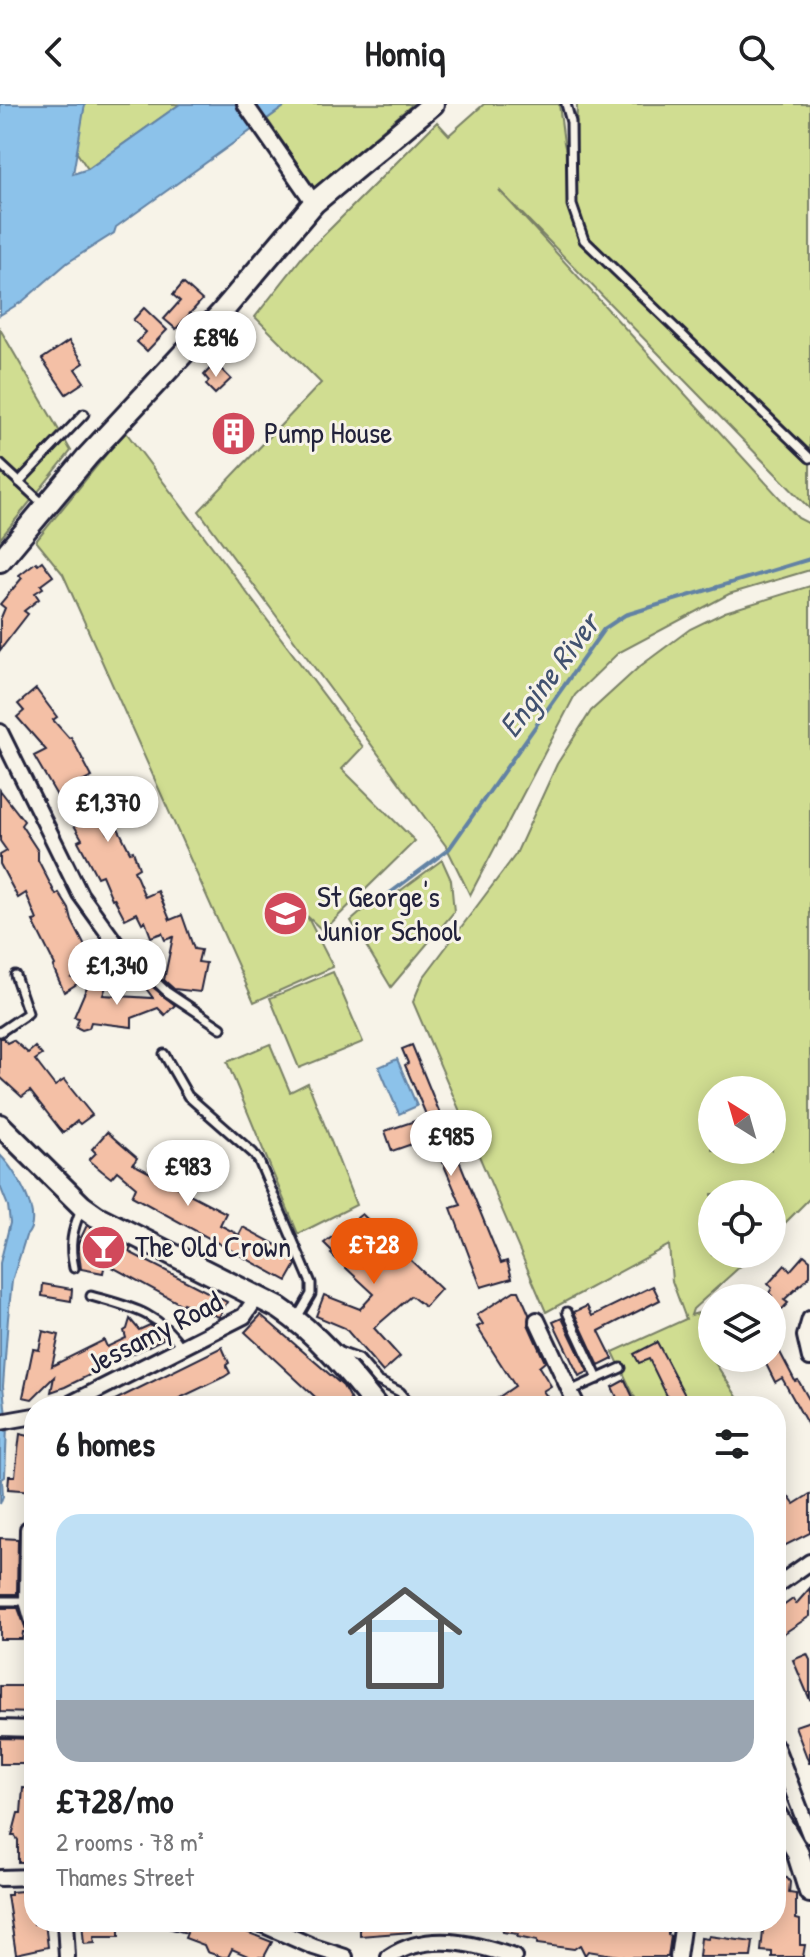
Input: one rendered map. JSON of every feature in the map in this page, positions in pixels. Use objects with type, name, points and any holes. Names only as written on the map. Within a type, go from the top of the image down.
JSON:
[{"type":"street","points":[[245,104],[314,203]]},
{"type":"street","points":[[0,561],[45,505],[222,312],[314,203],[433,104]]},
{"type":"street","points":[[0,732],[80,894],[119,948]]},
{"type":"street","points":[[0,1125],[82,1206],[116,1227],[257,1297],[296,1320],[327,1348],[368,1396]]},
{"type":"street","name":"Jessamy Road","points":[[86,1396],[244,1316],[257,1297]]},
{"type":"street","points":[[810,1319],[805,1336],[810,1358]]},
{"type":"street","points":[[537,1320],[572,1396]]},
{"type":"street","points":[[786,1579],[810,1562]]},
{"type":"street","points":[[0,1728],[24,1729]]},
{"type":"street","points":[[786,1773],[810,1835]]},
{"type":"street","points":[[786,1832],[797,1851],[810,1892]]},
{"type":"street","points":[[0,1878],[24,1877]]},
{"type":"street","points":[[66,1932],[67,1957]]},
{"type":"street","points":[[280,1932],[345,1957]]},
{"type":"street","points":[[678,1957],[682,1932]]},
{"type":"street","points":[[389,1957],[418,1945],[438,1941],[464,1942],[514,1957]]},
{"type":"lane","points":[[566,104],[571,122],[572,205],[584,240],[810,458]]},
{"type":"lane","points":[[19,482],[84,414]]},
{"type":"lane","points":[[0,464],[45,505]]},
{"type":"lane","points":[[119,948],[167,992],[221,1028]]},
{"type":"lane","points":[[1,1028],[28,1013],[15,975]]},
{"type":"lane","points":[[164,1054],[188,1096],[259,1161],[311,1283],[311,1294],[296,1320]]},
{"type":"lane","points":[[74,1268],[71,1233],[82,1206]]},
{"type":"lane","points":[[91,1296],[149,1315],[167,1328],[182,1348]]},
{"type":"lane","points":[[567,1312],[598,1379]]},
{"type":"lane","points":[[327,1348],[359,1359],[378,1381],[403,1396]]},
{"type":"lane","points":[[570,1391],[621,1368]]},
{"type":"lane","points":[[0,1601],[24,1601]]},
{"type":"green space","points":[[84,104],[180,104],[88,169],[75,150]]},
{"type":"green space","points":[[288,104],[413,104],[314,188],[267,119]]},
{"type":"green space","points":[[484,104],[559,104],[575,188],[577,104],[810,104],[810,509],[499,190],[798,518],[810,524],[810,570],[729,594],[618,653],[575,695],[470,895],[446,846],[199,511],[321,383],[255,317],[303,256],[437,122],[449,135]]},
{"type":"green space","points":[[0,329],[71,451],[0,539]]},
{"type":"green space","points":[[125,431],[363,747],[342,769],[415,841],[323,931],[307,916],[333,967],[254,1002],[63,574],[36,541]]},
{"type":"green space","points":[[810,586],[810,1198],[786,1222],[786,1180],[698,1180],[698,1268],[738,1268],[721,1284],[698,1284],[698,1304],[691,1315],[698,1313],[698,1372],[721,1372],[737,1396],[634,1396],[613,1352],[686,1319],[672,1281],[669,1245],[546,1312],[413,1002],[423,978],[516,854],[557,764],[591,711],[639,667],[690,629],[725,612]]},
{"type":"green space","points":[[442,860],[451,880],[454,912],[391,987],[351,921],[369,905],[370,908],[382,904]]},
{"type":"green space","points":[[333,972],[363,1042],[299,1068],[270,998]]},
{"type":"green space","points":[[270,1044],[290,1092],[308,1083],[356,1205],[298,1234],[227,1062]]},
{"type":"water","points":[[0,104],[85,104],[73,174],[88,169],[180,104],[288,104],[116,227],[114,233],[67,263],[23,301],[0,315]]},
{"type":"water","points":[[397,1059],[417,1106],[399,1114],[379,1067]]},
{"type":"water","points":[[0,1155],[20,1182],[32,1217],[12,1281],[3,1386],[7,1426],[5,1477],[2,1479],[0,1504],[0,1263],[10,1223],[8,1206],[0,1186]]},
{"type":"building","points":[[183,283],[202,300],[176,329],[164,319],[180,301],[173,295]]},
{"type":"building","points":[[144,308],[167,330],[147,351],[137,342],[146,332],[133,320]]},
{"type":"building","points":[[69,341],[84,363],[75,369],[84,382],[66,394],[42,359]]},
{"type":"building","points":[[215,363],[231,379],[215,394],[206,385],[209,381],[204,375]]},
{"type":"building","name":"Pump House","points":[[232,415],[240,423],[235,428],[246,438],[239,445],[220,428]]},
{"type":"building","points":[[42,561],[53,576],[35,593],[39,599],[24,611],[28,614],[0,650],[0,620],[5,608],[0,604],[22,578],[19,575]]},
{"type":"building","points":[[36,689],[57,717],[53,720],[71,737],[92,777],[78,784],[91,808],[95,808],[108,833],[118,828],[130,852],[133,851],[139,868],[134,871],[145,897],[158,891],[170,920],[182,915],[194,949],[201,950],[198,962],[206,963],[200,992],[174,989],[164,980],[173,937],[165,940],[162,933],[151,937],[145,921],[142,923],[137,913],[125,919],[102,875],[97,877],[78,841],[82,839],[34,756],[46,750],[17,717],[24,711],[18,704]]},
{"type":"building","points":[[0,790],[24,821],[21,825],[38,851],[38,860],[56,895],[59,893],[69,909],[95,966],[72,977],[83,980],[64,992],[53,967],[55,965],[33,921],[37,920],[26,893],[18,898],[0,864],[0,855],[7,851],[0,841]]},
{"type":"building","points":[[89,982],[106,987],[103,995],[153,998],[145,987],[149,984],[175,1005],[165,1015],[158,1008],[132,1018],[132,1027],[91,1022],[89,1028],[82,1030],[76,1027],[79,1018],[74,1017]]},
{"type":"building","points":[[0,1038],[7,1043],[13,1040],[28,1053],[35,1047],[42,1055],[35,1060],[55,1086],[64,1080],[92,1115],[80,1124],[77,1121],[63,1133],[30,1091],[22,1097],[0,1077]]},
{"type":"building","points":[[412,1045],[501,1263],[507,1261],[512,1278],[481,1287],[451,1208],[461,1205],[432,1137],[392,1151],[385,1131],[427,1117],[405,1065],[408,1063],[402,1049]]},
{"type":"building","points":[[107,1132],[137,1158],[133,1164],[164,1180],[165,1177],[180,1185],[178,1188],[226,1213],[220,1225],[239,1235],[243,1227],[282,1248],[279,1252],[296,1265],[287,1281],[132,1196],[136,1187],[117,1171],[111,1178],[89,1160],[96,1153],[92,1149]]},
{"type":"building","points":[[362,1214],[441,1289],[425,1307],[411,1296],[374,1328],[400,1357],[383,1372],[345,1328],[316,1316],[324,1295],[360,1309],[374,1294],[331,1254],[333,1252],[324,1243]]},
{"type":"building","points":[[87,1225],[131,1248],[129,1252],[227,1302],[219,1317],[182,1305],[105,1263],[103,1273],[81,1269],[78,1244]]},
{"type":"building","points":[[804,1255],[810,1260],[810,1276],[786,1298],[786,1284],[768,1284],[782,1268],[786,1266],[790,1271]]},
{"type":"building","points":[[43,1284],[72,1289],[71,1301],[42,1296]]},
{"type":"building","points":[[653,1286],[660,1300],[599,1331],[613,1359],[599,1366],[574,1312],[587,1306],[592,1316]]},
{"type":"building","points":[[514,1291],[519,1291],[529,1314],[528,1324],[545,1362],[539,1367],[551,1386],[543,1391],[547,1396],[500,1396],[515,1386],[477,1327],[483,1324],[477,1315]]},
{"type":"building","points":[[261,1315],[343,1386],[348,1396],[314,1396],[245,1332]]},
{"type":"building","points":[[562,1318],[588,1372],[579,1376],[553,1322]]},
{"type":"building","points":[[130,1319],[139,1330],[150,1325],[165,1338],[65,1387],[51,1392],[54,1377],[35,1396],[23,1397],[33,1349],[39,1350],[43,1331],[59,1335],[52,1366],[104,1340],[107,1347],[126,1338],[124,1331]]},
{"type":"building","points":[[657,1342],[685,1396],[667,1396],[649,1359],[639,1363],[634,1354]]},
{"type":"building","points":[[222,1347],[229,1363],[226,1365],[230,1373],[184,1396],[123,1396]]},
{"type":"building","points":[[786,1364],[810,1401],[810,1429],[782,1378],[775,1382],[770,1372],[786,1372]]},
{"type":"building","points":[[625,1380],[632,1396],[616,1396],[612,1387]]},
{"type":"building","points":[[20,1434],[24,1435],[24,1490],[8,1489],[9,1476],[15,1476]]},
{"type":"building","points":[[786,1493],[794,1504],[810,1494],[810,1533],[786,1545]]},
{"type":"building","points":[[0,1538],[18,1539],[17,1594],[0,1594]]},
{"type":"building","points":[[810,1588],[810,1616],[786,1632],[786,1604],[793,1599],[796,1604]]},
{"type":"building","points":[[0,1608],[18,1608],[24,1624],[22,1639],[0,1639]]},
{"type":"building","points":[[807,1654],[810,1660],[810,1700],[793,1660]]},
{"type":"building","points":[[0,1686],[24,1686],[24,1713],[0,1712]]},
{"type":"building","points":[[810,1721],[810,1763],[809,1763],[795,1726]]},
{"type":"building","points":[[0,1738],[24,1739],[24,1764],[0,1764]]},
{"type":"building","points":[[24,1788],[24,1862],[18,1862],[18,1840],[12,1836],[18,1813],[21,1813]]},
{"type":"building","points":[[787,1878],[790,1882],[789,1893],[796,1894],[800,1945],[805,1945],[803,1957],[772,1957],[772,1952],[761,1951],[763,1932],[786,1932]]},
{"type":"building","points":[[24,1891],[24,1932],[46,1932],[48,1947],[16,1954],[7,1895]]},
{"type":"building","points":[[83,1932],[119,1932],[119,1937],[94,1937],[95,1943],[84,1944]]},
{"type":"building","points":[[183,1932],[246,1932],[272,1942],[264,1957],[250,1957],[232,1949],[228,1957],[222,1957],[207,1952],[204,1945],[185,1938],[187,1933]]},
{"type":"building","points":[[360,1932],[411,1932],[360,1936]]},
{"type":"building","points":[[503,1932],[668,1932],[671,1936],[668,1957],[625,1957],[588,1951],[585,1955],[580,1945],[574,1949],[537,1944],[537,1941],[517,1937],[518,1934]]},
{"type":"building","points":[[709,1936],[753,1942],[751,1957],[699,1957],[701,1938],[708,1939]]},
{"type":"waterway","name":"Engine River","points":[[378,902],[449,849],[604,629],[625,615],[810,559]]},
{"type":"place","name":"Pump House","points":[[233,433]]},
{"type":"place","name":"St George's Junior School","points":[[286,914]]},
{"type":"place","name":"The Old Crown","points":[[104,1247]]}]
